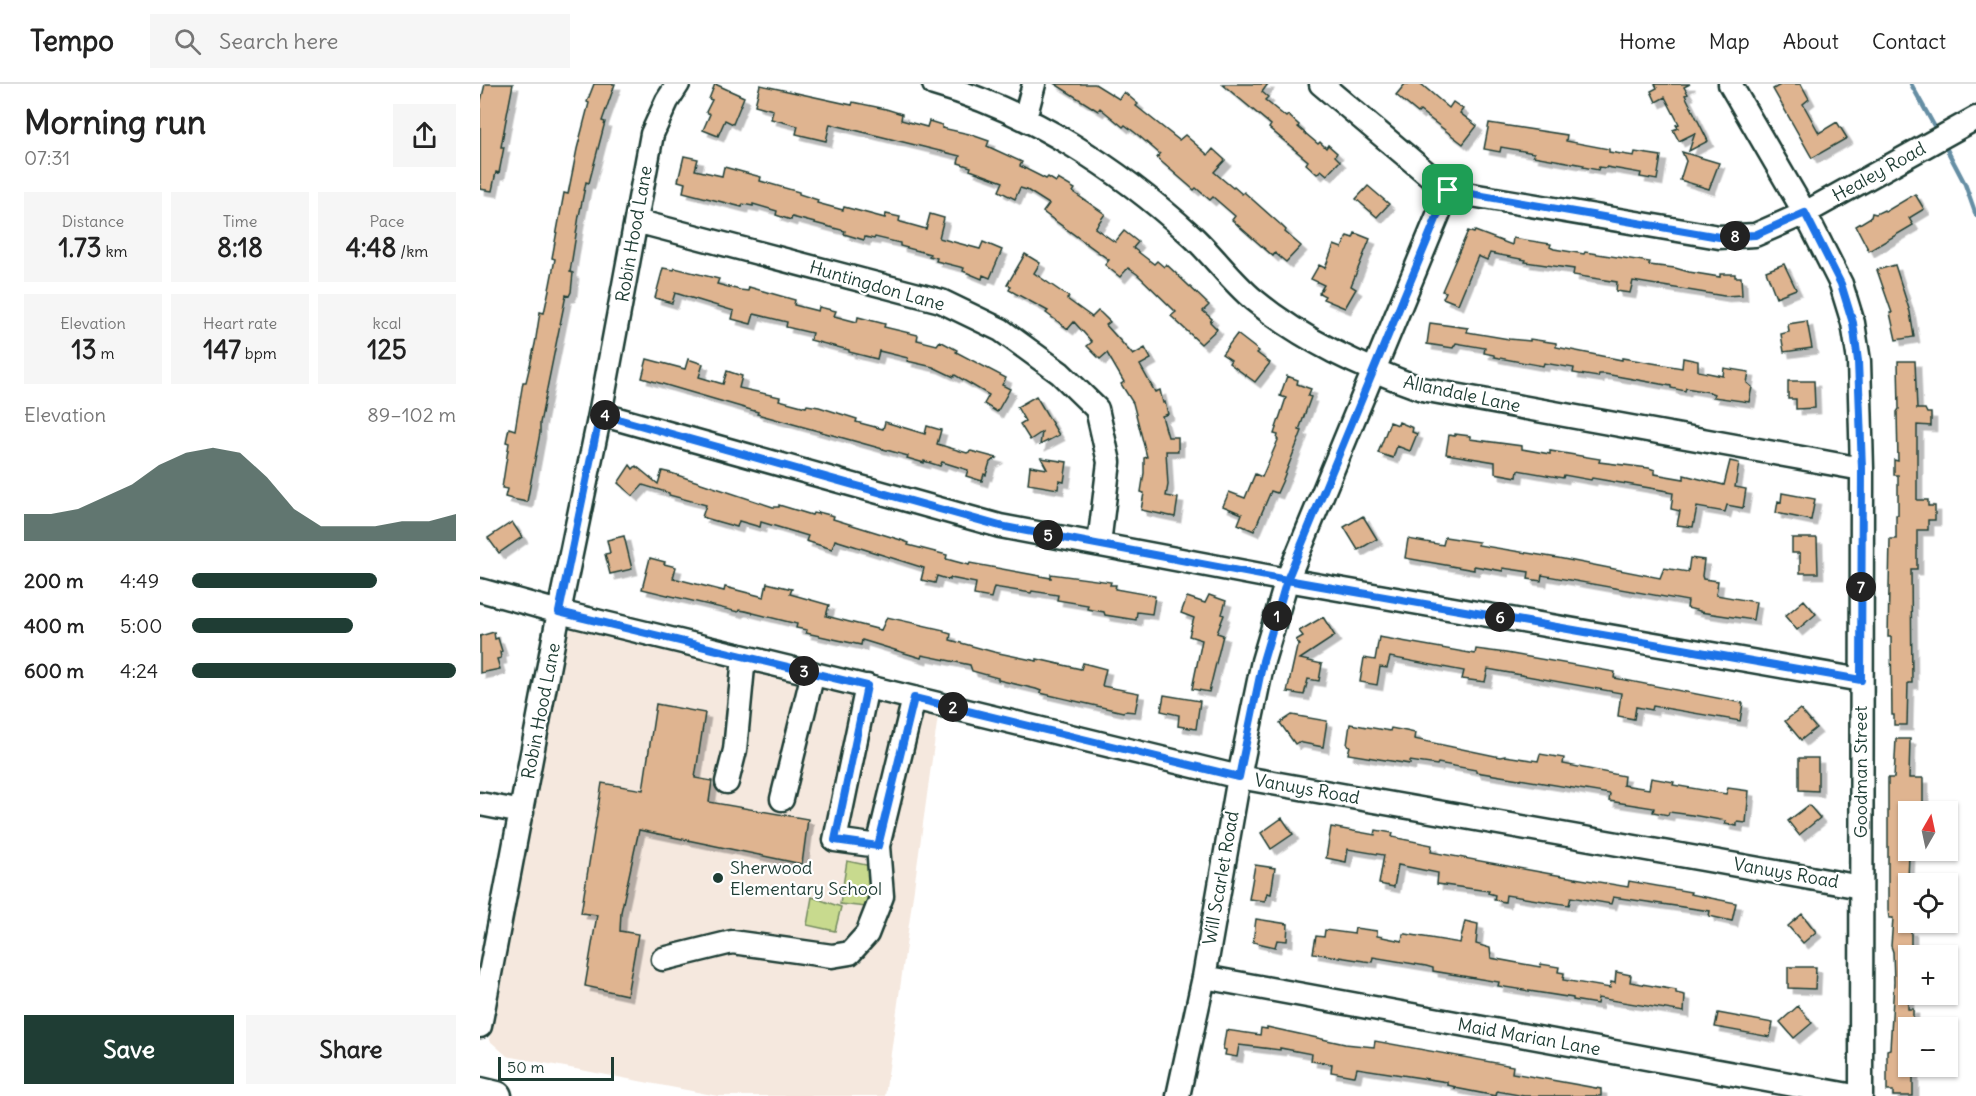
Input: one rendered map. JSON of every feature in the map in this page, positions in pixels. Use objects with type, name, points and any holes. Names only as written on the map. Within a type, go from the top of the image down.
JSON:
[{"type":"main road","points":[[480,1092],[497,1096]]},
{"type":"street","name":"Robin Hood Lane","points":[[480,1026],[489,936],[522,812],[652,134],[667,101],[678,84]]},
{"type":"street","name":"Allandale Lane","points":[[934,84],[970,94],[1025,118],[1110,169],[1191,235],[1252,299],[1307,338],[1372,371],[1422,389],[1862,469]]},
{"type":"street","points":[[1025,118],[1034,84]]},
{"type":"street","points":[[1321,84],[1448,190]]},
{"type":"street","name":"Goodman Street","points":[[1730,84],[1805,213],[1841,284],[1853,323],[1858,361],[1862,469],[1861,1096]]},
{"type":"street","name":"Healey Road","points":[[1448,190],[1719,237],[1755,235],[1805,213],[1976,118]]},
{"type":"street","name":"Will Scarlet Road","points":[[1178,1096],[1204,977],[1239,777],[1263,661],[1287,580],[1448,190]]},
{"type":"street","name":"Huntingdon Lane","points":[[636,221],[941,301],[1001,330],[1060,373],[1096,409],[1109,462],[1099,544]]},
{"type":"street","points":[[600,414],[1000,526],[1287,580],[1861,680]]},
{"type":"street","name":"Vanuys Road","points":[[480,590],[559,612],[1239,777],[1861,887]]},
{"type":"street","points":[[727,782],[735,750],[744,657]]},
{"type":"street","points":[[782,799],[813,673]]},
{"type":"street","points":[[867,686],[835,840],[878,846]]},
{"type":"street","points":[[663,959],[732,942],[832,956],[850,953],[867,934],[882,896],[878,846],[914,698]]},
{"type":"street","points":[[480,804],[522,812]]},
{"type":"street","name":"Maid Marian Lane","points":[[1204,977],[1854,1096]]},
{"type":"shaded area","name":"Sherwood Elementary School","points":[[572,628],[938,716],[885,1096],[718,1096],[507,1056],[489,1040],[565,636]]},
{"type":"green space","points":[[847,861],[871,866],[866,907],[840,904]]},
{"type":"green space","points":[[812,897],[841,907],[835,931],[807,925]]},
{"type":"building","points":[[485,84],[513,84],[501,147],[504,147],[499,173],[496,172],[492,191],[480,189],[480,105]]},
{"type":"building","points":[[594,84],[615,84],[602,121],[605,122],[589,183],[586,182],[570,272],[573,273],[571,292],[569,296],[566,295],[540,423],[527,502],[505,497],[507,489],[502,488],[509,443],[506,442],[509,428],[515,430],[523,382],[526,382],[540,312],[544,313],[555,259],[552,258],[564,193],[568,194],[589,103],[587,102]]},
{"type":"building","points":[[715,84],[744,97],[733,124],[725,120],[718,136],[703,130],[710,114],[706,112],[712,100],[709,99]]},
{"type":"building","points":[[1055,84],[1095,84],[1119,99],[1124,92],[1138,104],[1136,106],[1179,140],[1185,135],[1208,155],[1213,149],[1225,160],[1214,172],[1242,194],[1244,192],[1301,246],[1286,262],[1275,253],[1273,256],[1232,220],[1235,216],[1213,197],[1210,200],[1196,188],[1194,190],[1157,158],[1160,154],[1138,135],[1125,125],[1123,127],[1100,108],[1098,111]]},
{"type":"building","points":[[1222,84],[1268,84],[1262,92],[1268,97],[1265,100],[1286,117],[1288,115],[1318,144],[1320,142],[1326,148],[1328,145],[1337,153],[1335,156],[1340,161],[1327,175],[1321,170],[1317,174],[1306,164],[1308,161],[1269,128],[1271,125]]},
{"type":"building","points":[[1405,84],[1421,84],[1449,108],[1453,102],[1463,109],[1460,113],[1477,126],[1463,144],[1396,95]]},
{"type":"building","points":[[1655,84],[1690,84],[1684,87],[1688,94],[1685,95],[1708,141],[1689,151],[1695,133],[1679,141],[1673,130],[1678,128],[1676,125],[1679,124],[1665,97],[1656,102],[1651,91],[1657,88]]},
{"type":"building","points":[[1782,84],[1801,84],[1809,99],[1803,104],[1819,133],[1837,122],[1847,138],[1812,158],[1773,89]]},
{"type":"building","points":[[760,85],[852,105],[853,102],[886,109],[902,114],[901,120],[927,127],[929,121],[942,125],[942,128],[989,141],[987,146],[1022,162],[1020,166],[1046,179],[1048,177],[1056,182],[1058,179],[1075,189],[1073,192],[1105,214],[1095,228],[1115,242],[1124,231],[1138,242],[1133,248],[1154,264],[1157,261],[1164,267],[1166,264],[1209,305],[1203,311],[1212,319],[1210,322],[1217,329],[1201,344],[1171,316],[1176,312],[1137,274],[1128,268],[1120,277],[1105,265],[1109,260],[1043,212],[1049,204],[1027,190],[1020,188],[1015,199],[999,191],[1003,182],[958,163],[960,156],[830,124],[826,141],[796,134],[798,126],[771,119],[773,110],[755,105]]},
{"type":"building","points":[[1489,123],[1567,135],[1566,141],[1609,149],[1609,152],[1634,156],[1635,152],[1661,156],[1657,180],[1640,177],[1641,173],[1606,167],[1599,167],[1598,170],[1501,147],[1500,152],[1484,149]]},
{"type":"building","points":[[1682,152],[1719,163],[1709,189],[1680,180],[1686,161]]},
{"type":"building","points":[[684,156],[698,159],[695,170],[722,176],[724,167],[761,177],[760,181],[799,192],[799,194],[818,200],[817,203],[843,210],[844,207],[885,218],[886,214],[900,217],[901,222],[926,229],[930,214],[944,218],[939,238],[980,249],[983,242],[1002,250],[990,278],[983,275],[982,279],[963,271],[964,268],[936,261],[937,258],[929,256],[930,254],[900,246],[900,243],[875,237],[874,239],[865,237],[864,240],[844,234],[845,231],[792,217],[791,220],[776,215],[777,211],[753,204],[753,206],[743,204],[742,207],[683,192],[685,183],[678,181]]},
{"type":"building","points":[[1368,186],[1389,204],[1377,217],[1356,199]]},
{"type":"building","points":[[1915,194],[1924,209],[1909,218],[1913,225],[1869,251],[1856,226],[1871,217],[1872,213],[1876,214],[1884,210],[1885,212]]},
{"type":"building","points":[[1468,231],[1474,233],[1475,231],[1512,245],[1513,238],[1551,244],[1550,247],[1554,249],[1650,262],[1649,265],[1689,272],[1720,277],[1720,274],[1735,274],[1735,277],[1741,277],[1742,295],[1724,296],[1633,281],[1630,293],[1616,291],[1617,282],[1573,275],[1574,269],[1525,262],[1526,260],[1490,253],[1487,260],[1478,256],[1458,304],[1443,298],[1446,292],[1442,291]]},
{"type":"building","points":[[1355,233],[1370,239],[1351,286],[1356,289],[1345,308],[1323,299],[1325,296],[1319,293],[1324,285],[1311,279],[1319,265],[1325,268],[1334,245],[1342,248],[1347,236],[1353,238]]},
{"type":"building","points":[[1025,254],[1040,263],[1034,273],[1069,297],[1067,299],[1092,317],[1098,311],[1101,313],[1110,322],[1106,325],[1133,355],[1145,348],[1151,359],[1140,365],[1155,392],[1160,390],[1163,403],[1165,402],[1168,414],[1162,416],[1168,437],[1178,437],[1178,451],[1166,451],[1168,485],[1166,496],[1178,498],[1175,517],[1141,510],[1144,493],[1141,492],[1144,458],[1147,457],[1133,403],[1121,384],[1124,382],[1107,353],[1100,359],[1087,346],[1092,342],[1074,322],[1068,329],[1046,313],[1048,311],[1009,290],[1011,286],[1007,285]]},
{"type":"building","points":[[1784,264],[1796,289],[1776,297],[1766,271]]},
{"type":"building","points":[[1895,265],[1910,312],[1914,337],[1896,340],[1890,313],[1892,313],[1877,270]]},
{"type":"building","points":[[663,268],[674,270],[675,268],[719,279],[717,284],[740,290],[748,291],[749,287],[795,300],[794,305],[818,311],[819,307],[836,311],[834,316],[857,322],[858,317],[885,324],[884,327],[918,335],[917,340],[937,345],[940,341],[1006,378],[1002,385],[1010,389],[997,412],[984,404],[989,395],[955,375],[954,377],[933,367],[907,361],[908,358],[879,351],[877,359],[849,352],[849,350],[810,340],[812,333],[786,327],[787,322],[754,314],[751,324],[732,319],[734,311],[675,293],[672,303],[655,298]]},
{"type":"building","points":[[1807,321],[1812,348],[1784,352],[1781,334],[1789,332],[1788,324]]},
{"type":"building","points":[[1430,323],[1468,328],[1467,332],[1509,339],[1556,343],[1556,347],[1622,360],[1622,358],[1682,368],[1683,358],[1698,361],[1698,371],[1723,376],[1724,368],[1749,372],[1747,383],[1752,387],[1749,402],[1713,397],[1714,394],[1709,392],[1686,388],[1685,391],[1671,388],[1671,386],[1605,374],[1599,374],[1598,377],[1573,373],[1574,368],[1544,363],[1543,366],[1494,357],[1494,355],[1484,353],[1485,348],[1456,343],[1453,348],[1427,344]]},
{"type":"building","points":[[1237,334],[1270,363],[1255,382],[1229,363],[1231,360],[1222,354]]},
{"type":"building","points":[[647,359],[685,369],[688,359],[703,364],[699,377],[723,384],[727,371],[742,376],[739,388],[780,397],[779,400],[806,407],[807,405],[819,407],[857,419],[856,422],[883,429],[885,422],[925,434],[927,426],[941,430],[937,444],[967,453],[971,451],[997,458],[990,462],[982,481],[966,476],[968,470],[942,462],[940,466],[924,461],[924,463],[907,458],[908,456],[757,414],[758,412],[642,378]]},
{"type":"building","points":[[1898,361],[1915,361],[1917,409],[1925,409],[1927,413],[1931,413],[1931,426],[1917,425],[1917,500],[1928,500],[1928,506],[1935,506],[1935,520],[1928,520],[1928,530],[1917,530],[1917,569],[1911,569],[1912,683],[1908,683],[1907,725],[1894,725],[1891,637],[1888,637],[1890,539],[1896,539],[1896,515],[1898,515],[1898,475],[1894,475],[1894,460],[1898,461]]},
{"type":"building","points":[[1287,376],[1298,380],[1297,384],[1311,389],[1308,396],[1311,397],[1299,430],[1302,431],[1282,482],[1277,493],[1271,491],[1254,531],[1238,524],[1242,514],[1223,506],[1229,492],[1245,498],[1255,474],[1262,477],[1278,440],[1278,435],[1274,434],[1286,398],[1280,396]]},
{"type":"building","points":[[1788,381],[1814,381],[1815,408],[1796,409],[1796,399],[1788,399]]},
{"type":"building","points":[[1036,396],[1059,435],[1040,445],[1042,432],[1030,440],[1020,424],[1025,421],[1017,407]]},
{"type":"building","points":[[1390,422],[1398,425],[1399,422],[1413,428],[1412,432],[1417,434],[1410,451],[1397,446],[1393,458],[1378,453]]},
{"type":"building","points":[[1455,434],[1470,436],[1470,439],[1522,446],[1522,449],[1550,454],[1550,451],[1600,459],[1599,462],[1649,468],[1655,470],[1655,474],[1684,479],[1684,475],[1724,485],[1730,461],[1739,463],[1735,487],[1746,489],[1743,508],[1727,505],[1725,512],[1697,507],[1693,527],[1677,525],[1680,511],[1671,509],[1673,493],[1592,478],[1591,480],[1564,475],[1563,478],[1518,470],[1517,477],[1495,473],[1495,462],[1446,454],[1449,435],[1455,436]]},
{"type":"building","points":[[1041,458],[1067,462],[1064,482],[1059,481],[1058,489],[1028,484],[1030,466],[1047,469]]},
{"type":"building","points":[[630,465],[633,469],[636,466],[658,484],[662,471],[671,473],[773,507],[779,507],[779,505],[812,515],[818,512],[834,516],[833,519],[901,540],[909,543],[908,545],[947,555],[946,559],[969,565],[970,563],[1051,578],[1051,574],[1111,582],[1110,585],[1116,585],[1115,589],[1155,596],[1152,614],[1137,612],[1136,620],[1105,615],[1104,612],[1087,609],[1088,605],[1057,600],[1058,595],[994,587],[991,598],[974,595],[976,583],[937,576],[935,583],[921,580],[924,568],[835,540],[832,549],[806,541],[808,536],[761,522],[760,527],[739,521],[737,527],[719,522],[702,517],[706,505],[643,485],[633,496],[618,483]]},
{"type":"building","points":[[1782,493],[1815,499],[1811,520],[1776,513]]},
{"type":"building","points":[[1363,516],[1377,539],[1358,550],[1344,527]]},
{"type":"building","points":[[512,522],[522,537],[499,553],[488,538]]},
{"type":"building","points":[[624,536],[632,569],[610,574],[605,554],[610,553],[607,540]]},
{"type":"building","points":[[1445,537],[1660,578],[1664,568],[1688,572],[1690,558],[1704,560],[1703,579],[1718,581],[1716,595],[1756,602],[1753,620],[1700,612],[1687,608],[1688,601],[1542,575],[1541,581],[1528,579],[1529,572],[1503,568],[1503,571],[1474,566],[1474,570],[1405,558],[1408,539],[1443,545]]},
{"type":"building","points":[[1792,538],[1817,538],[1818,573],[1800,573],[1800,553],[1792,553]]},
{"type":"building","points":[[650,558],[676,567],[673,578],[724,591],[725,587],[764,597],[767,583],[792,589],[790,594],[829,605],[826,616],[881,630],[887,617],[944,630],[951,634],[950,640],[994,652],[1081,669],[1083,663],[1106,669],[1102,686],[1139,693],[1135,712],[1123,712],[1040,693],[1041,691],[1036,689],[972,671],[970,665],[922,655],[921,658],[862,640],[861,645],[806,633],[807,630],[796,628],[797,624],[642,589]]},
{"type":"building","points":[[1209,595],[1226,601],[1222,614],[1224,615],[1217,633],[1223,635],[1209,692],[1192,689],[1202,640],[1189,636],[1194,618],[1181,613],[1187,597],[1205,603]]},
{"type":"building","points":[[1804,600],[1816,614],[1797,630],[1785,616]]},
{"type":"building","points":[[1323,617],[1335,636],[1300,659],[1322,664],[1319,681],[1308,679],[1304,695],[1287,692],[1297,647],[1300,645],[1296,640],[1303,636],[1299,631]]},
{"type":"building","points":[[494,632],[502,651],[500,652],[501,658],[497,659],[500,669],[480,673],[480,636]]},
{"type":"building","points":[[1379,637],[1475,654],[1476,649],[1506,653],[1615,672],[1614,678],[1743,703],[1740,721],[1653,706],[1652,710],[1636,707],[1634,719],[1618,716],[1621,693],[1488,669],[1485,682],[1462,679],[1464,671],[1390,657],[1387,668],[1380,667],[1377,685],[1360,682],[1364,658],[1375,660]]},
{"type":"building","points":[[1164,695],[1200,701],[1196,729],[1178,726],[1179,715],[1161,711]]},
{"type":"building","points":[[656,704],[705,713],[695,778],[712,781],[709,802],[808,819],[802,864],[639,830],[621,912],[620,931],[638,934],[627,995],[585,986],[597,915],[581,913],[602,783],[643,790]]},
{"type":"building","points":[[1800,709],[1816,728],[1801,740],[1785,721]]},
{"type":"building","points":[[1292,715],[1327,721],[1323,747],[1298,742],[1295,744],[1280,723]]},
{"type":"building","points":[[1350,724],[1390,731],[1391,728],[1406,731],[1415,733],[1414,739],[1500,757],[1538,761],[1540,754],[1564,758],[1563,764],[1624,776],[1623,785],[1649,789],[1651,778],[1674,782],[1673,785],[1726,794],[1728,788],[1749,791],[1746,823],[1737,822],[1737,826],[1725,824],[1726,821],[1692,815],[1669,812],[1668,815],[1653,812],[1654,808],[1609,801],[1610,794],[1476,772],[1476,770],[1438,763],[1437,765],[1410,761],[1410,764],[1348,754]]},
{"type":"building","points":[[1896,739],[1910,739],[1909,778],[1923,778],[1923,801],[1898,801],[1898,861],[1909,861],[1908,873],[1898,873],[1898,933],[1911,933],[1911,945],[1898,945],[1898,1005],[1908,1005],[1908,1009],[1913,1009],[1913,1017],[1898,1017],[1898,1077],[1913,1077],[1913,1096],[1893,1096],[1893,1091],[1887,1091],[1887,1050],[1890,1049],[1894,982],[1891,946],[1893,918],[1889,918],[1888,910],[1888,778],[1894,778]]},
{"type":"building","points":[[1799,758],[1818,758],[1818,791],[1799,790]]},
{"type":"building","points":[[1809,805],[1820,818],[1799,835],[1788,821]]},
{"type":"building","points":[[1282,818],[1293,834],[1271,849],[1261,833]]},
{"type":"building","points":[[1331,827],[1375,835],[1376,830],[1393,833],[1392,837],[1432,845],[1431,852],[1628,887],[1629,881],[1736,903],[1732,921],[1709,916],[1710,911],[1613,897],[1611,904],[1571,897],[1569,905],[1506,895],[1505,902],[1494,900],[1495,895],[1488,893],[1489,891],[1437,884],[1438,873],[1398,865],[1394,887],[1379,884],[1384,855],[1348,849],[1346,862],[1326,858]]},
{"type":"building","points":[[1255,865],[1275,868],[1271,894],[1267,893],[1265,901],[1249,899]]},
{"type":"building","points":[[1802,914],[1816,932],[1803,943],[1788,926]]},
{"type":"building","points":[[1256,919],[1288,924],[1287,941],[1277,940],[1275,947],[1253,942]]},
{"type":"building","points":[[1465,921],[1478,924],[1476,944],[1490,948],[1491,958],[1540,967],[1541,964],[1559,967],[1558,972],[1564,973],[1563,980],[1610,988],[1611,982],[1615,983],[1616,972],[1631,975],[1630,982],[1676,990],[1676,993],[1685,995],[1684,1012],[1598,998],[1597,1004],[1498,986],[1499,982],[1433,971],[1433,968],[1426,966],[1373,957],[1372,962],[1313,953],[1316,936],[1324,937],[1325,930],[1354,934],[1355,928],[1377,931],[1377,936],[1402,941],[1403,934],[1406,934],[1460,943]]},
{"type":"building","points":[[1788,967],[1816,967],[1815,989],[1788,988]]},
{"type":"building","points":[[1798,1006],[1812,1023],[1794,1038],[1780,1022]]},
{"type":"building","points":[[1718,1013],[1773,1023],[1770,1037],[1715,1027]]},
{"type":"building","points":[[1267,1027],[1345,1044],[1374,1047],[1375,1041],[1513,1066],[1512,1073],[1601,1089],[1601,1096],[1524,1096],[1497,1091],[1496,1096],[1455,1088],[1447,1085],[1447,1082],[1357,1068],[1353,1076],[1331,1072],[1332,1064],[1311,1061],[1312,1054],[1280,1048],[1280,1050],[1239,1045],[1237,1057],[1225,1055],[1226,1050],[1223,1049],[1226,1030],[1260,1035],[1261,1028],[1267,1029]]},
{"type":"waterway","points":[[1911,84],[1937,131]]},
{"type":"waterway","points":[[1944,144],[1965,184],[1976,215]]},
{"type":"place","name":"Sherwood Elementary School","points":[[718,878]]},
{"type":"route","points":[[1448,190],[1287,580],[1263,661],[1239,777],[914,698],[878,846],[835,840],[867,686],[559,612],[600,414],[1000,526],[1287,580],[1861,680],[1862,469],[1858,361],[1853,323],[1841,284],[1805,213],[1755,235],[1719,237],[1448,190]]}]
